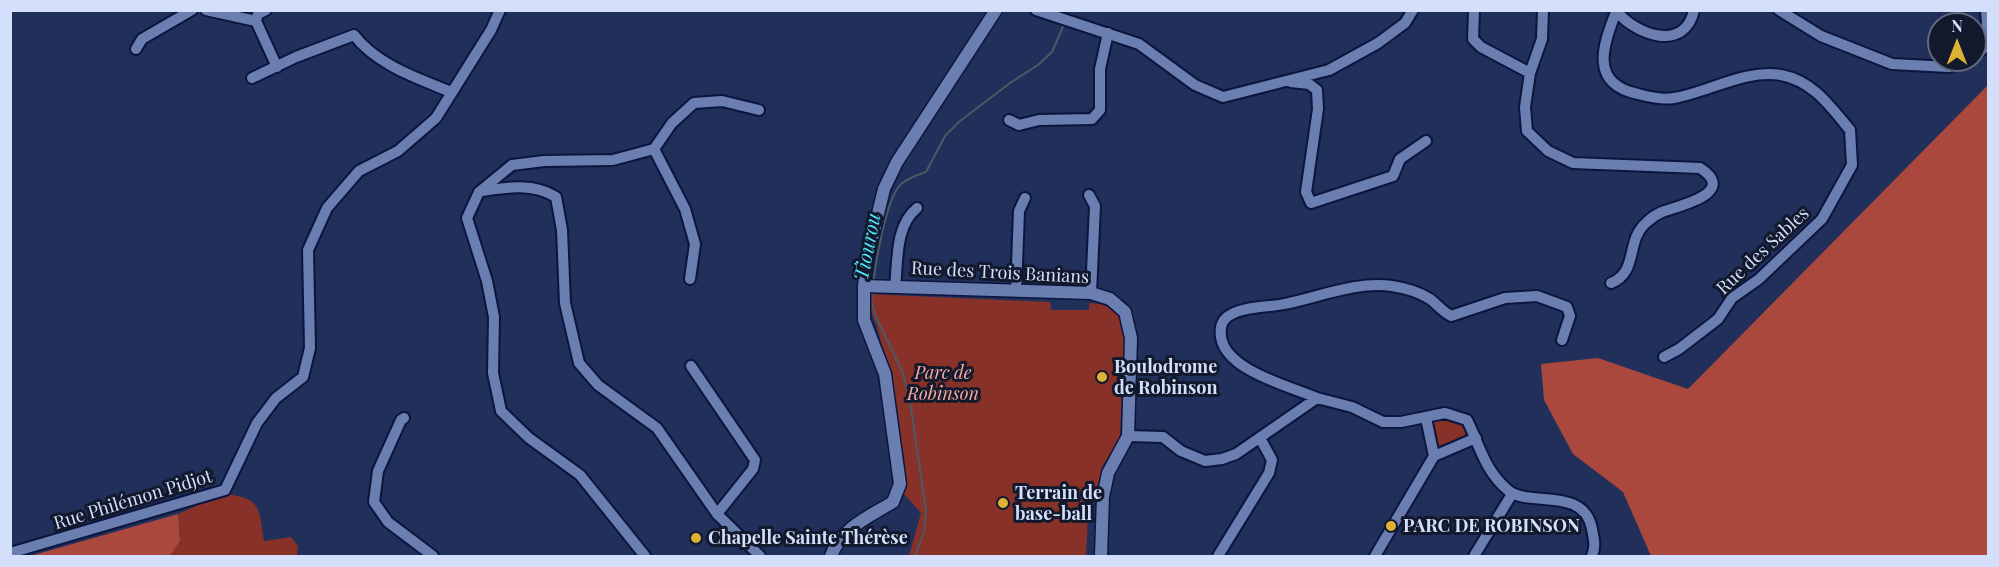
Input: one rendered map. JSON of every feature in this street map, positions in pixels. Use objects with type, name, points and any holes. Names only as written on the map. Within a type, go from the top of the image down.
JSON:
[{"type":"street","points":[[136,49],[142,39],[192,10]]},
{"type":"street","points":[[206,10],[256,21]]},
{"type":"street","points":[[266,10],[258,14],[256,21],[277,67]]},
{"type":"street","name":"Rue Philémon Pidjot","points":[[10,553],[225,490],[257,423],[276,398],[303,377],[310,348],[308,250],[327,208],[359,171],[398,151],[436,118],[451,92],[463,78],[500,10]]},
{"type":"street","points":[[831,556],[846,532],[868,515],[893,502],[900,484],[885,374],[864,320],[870,286],[867,259],[884,189],[897,162],[996,10]]},
{"type":"street","points":[[1036,10],[1139,44],[1195,85],[1223,97],[1282,81],[1319,74],[1339,65],[1377,44],[1405,23],[1413,10]]},
{"type":"street","points":[[1474,10],[1473,39],[1481,47],[1530,73]]},
{"type":"street","points":[[1543,10],[1542,39],[1530,73],[1525,107],[1527,131],[1548,151],[1573,162],[1700,168],[1707,172],[1711,182],[1702,200],[1660,212],[1644,224],[1633,239],[1630,265],[1622,279],[1611,284]]},
{"type":"street","points":[[1616,11],[1635,28],[1655,36],[1668,37],[1683,31],[1692,19],[1694,10]]},
{"type":"street","points":[[1779,10],[1821,36],[1892,64],[1927,66]]},
{"type":"street","name":"Rue des Sables","points":[[1616,11],[1603,43],[1606,75],[1613,85],[1624,91],[1673,99],[1744,78],[1779,75],[1809,84],[1850,130],[1852,165],[1822,219],[1759,279],[1732,298],[1718,319],[1679,349],[1664,357]]},
{"type":"street","points":[[1009,120],[1019,125],[1039,120],[1092,119],[1100,110],[1100,69],[1108,33]]},
{"type":"street","points":[[252,78],[354,35],[363,47],[393,67],[451,92]]},
{"type":"street","points":[[1282,81],[1309,84],[1317,90],[1318,109],[1306,192],[1311,203],[1393,176],[1400,159],[1426,141]]},
{"type":"street","points":[[645,556],[580,475],[529,438],[501,411],[493,373],[494,317],[487,281],[467,218],[479,192],[512,165],[544,161],[613,160],[654,149],[672,123],[694,103],[722,101],[759,110]]},
{"type":"street","points":[[654,149],[685,209],[695,244],[690,279]]},
{"type":"street","points":[[479,192],[507,187],[543,188],[556,197],[562,230],[565,303],[579,363],[598,386],[657,428],[717,514],[760,556]]},
{"type":"street","points":[[1089,195],[1095,206],[1091,293]]},
{"type":"street","points":[[1016,291],[1019,211],[1025,198]]},
{"type":"street","points":[[895,287],[900,235],[907,216],[917,208]]},
{"type":"street","points":[[1562,340],[1570,315],[1567,307],[1537,296],[1504,298],[1451,316],[1441,311],[1428,298],[1389,285],[1367,285],[1282,305],[1240,311],[1226,317],[1220,329],[1223,346],[1229,356],[1262,376],[1317,398],[1352,407],[1383,422],[1426,418],[1445,413],[1467,420],[1491,475],[1512,494],[1560,500],[1581,510],[1591,523],[1596,546],[1592,556]]},
{"type":"street","name":"Rue des Trois Banians","points":[[870,286],[1091,293],[1110,299],[1125,312],[1131,338],[1128,436],[1108,473],[1103,498],[1101,556]]},
{"type":"street","points":[[691,366],[755,460],[753,469],[717,514]]},
{"type":"street","points":[[1128,436],[1163,437],[1181,451],[1206,462],[1222,459],[1236,454],[1317,398]]},
{"type":"street","points":[[404,418],[400,420],[378,471],[374,502],[388,522],[433,556]]},
{"type":"street","points":[[1426,418],[1434,456]]},
{"type":"street","points":[[1218,556],[1269,473],[1272,460],[1260,438]]},
{"type":"street","points":[[1375,556],[1434,456],[1476,438]]},
{"type":"street","points":[[1474,556],[1512,494]]},
{"type":"green space","name":"Parc de Robinson","points":[[868,294],[1050,302],[1051,310],[1089,310],[1089,303],[1111,308],[1118,315],[1125,325],[1120,438],[1102,467],[1099,495],[1089,495],[1086,556],[909,556],[921,513],[904,494],[892,386],[877,326],[870,310]]},
{"type":"green space","points":[[1441,416],[1463,423],[1466,437],[1456,443],[1436,446],[1432,422]]},
{"type":"green space","points":[[223,494],[245,498],[252,502],[259,513],[264,541],[291,537],[298,546],[297,556],[170,556],[180,541],[178,514]]},
{"type":"shaded area","points":[[1988,85],[1988,556],[1651,556],[1623,492],[1573,454],[1544,400],[1541,364],[1598,358],[1688,389]]},
{"type":"shaded area","points":[[178,514],[180,541],[170,556],[30,556]]},
{"type":"waterway","name":"Tiourou","points":[[873,283],[886,216],[901,184],[926,172],[945,136],[960,121],[1038,65],[1052,52],[1065,22]]},
{"type":"waterway","name":"Tiourou","points":[[872,292],[871,299],[876,317],[903,373],[910,401],[926,511],[924,532],[915,556]]},
{"type":"place","name":"Boulodrome de Robinson","points":[[1102,377]]},
{"type":"place","name":"Terrain de base-ball","points":[[1003,503]]},
{"type":"place","name":"PARC DE ROBINSON","points":[[1391,526]]},
{"type":"place","name":"Chapelle Sainte Thérèse","points":[[696,538]]}]
